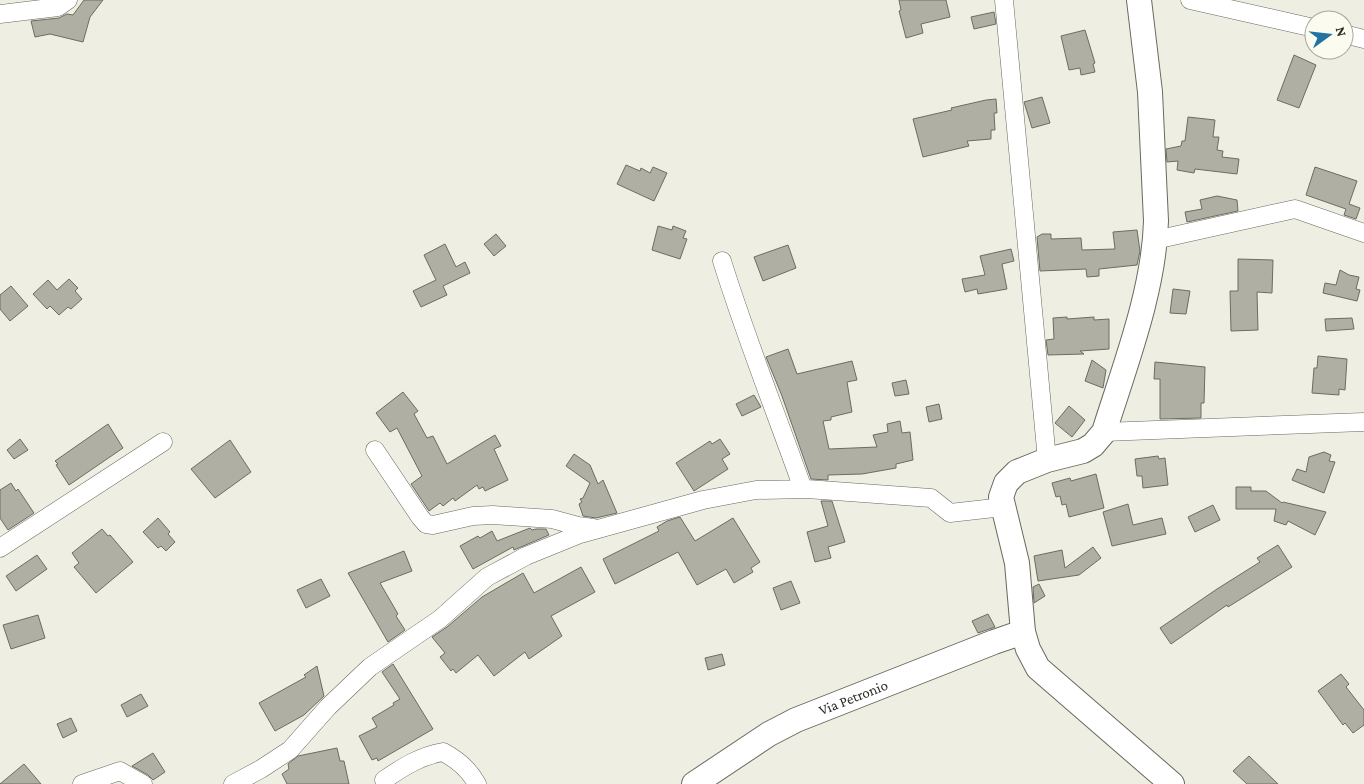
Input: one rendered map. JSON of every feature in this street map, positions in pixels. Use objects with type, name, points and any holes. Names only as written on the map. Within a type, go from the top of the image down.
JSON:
[{"type":"street","points":[[0,14],[58,7],[68,0]]},
{"type":"street","points":[[1004,0],[1047,460]]},
{"type":"street","points":[[1139,0],[1150,92],[1156,240],[1147,291],[1104,432],[1093,445],[1083,451],[1047,460],[1017,472],[1006,483],[1001,497],[1017,563],[1023,632],[1028,649],[1038,668],[1172,784]]},
{"type":"street","points":[[1190,0],[1304,26]]},
{"type":"street","points":[[1156,240],[1295,209],[1364,233]]},
{"type":"street","points":[[722,262],[741,322],[779,420],[803,489]]},
{"type":"street","points":[[1104,432],[1364,422]]},
{"type":"street","points":[[0,548],[163,442]]},
{"type":"street","points":[[375,450],[426,524],[434,525],[473,516],[493,515],[552,519],[578,526],[598,528]]},
{"type":"street","points":[[233,784],[290,750],[328,707],[370,667],[440,619],[487,577],[526,556],[580,534],[703,500],[747,492],[803,489],[931,498],[950,513],[1003,507]]},
{"type":"street","name":"Via Petronio","points":[[694,784],[769,734],[796,720],[1023,632]]},
{"type":"street","points":[[384,780],[412,761],[443,752],[462,763],[477,784]]},
{"type":"street","points":[[82,784],[120,771],[142,784]]},
{"type":"building","points":[[84,0],[103,0],[90,17],[83,42],[50,34],[35,37],[31,21],[59,18],[67,14],[73,15]]},
{"type":"building","points":[[899,0],[946,0],[950,17],[921,24],[923,33],[906,38],[899,11],[901,10]]},
{"type":"building","points":[[994,12],[996,24],[974,29],[971,17]]},
{"type":"building","points":[[1085,30],[1095,63],[1093,64],[1095,72],[1081,75],[1080,68],[1069,70],[1061,36]]},
{"type":"building","points":[[1294,55],[1316,65],[1299,108],[1277,100]]},
{"type":"building","points":[[1042,97],[1050,123],[1032,128],[1024,102]]},
{"type":"building","points":[[996,99],[997,113],[994,113],[995,130],[991,130],[991,139],[967,141],[969,146],[923,157],[913,119],[952,110],[951,108]]},
{"type":"building","points":[[1188,117],[1215,120],[1213,137],[1219,137],[1217,150],[1223,151],[1222,157],[1239,159],[1237,174],[1195,169],[1194,173],[1177,170],[1178,161],[1167,162],[1166,149],[1181,146],[1182,141],[1185,141]]},
{"type":"building","points":[[626,165],[640,171],[641,168],[650,173],[653,167],[667,173],[654,201],[617,184]]},
{"type":"building","points":[[1315,167],[1357,181],[1349,204],[1360,208],[1356,219],[1344,215],[1346,209],[1306,195]]},
{"type":"building","points":[[1217,196],[1237,200],[1238,211],[1187,222],[1185,212],[1202,209],[1200,200]]},
{"type":"building","points":[[658,226],[672,230],[673,226],[686,231],[683,238],[687,239],[680,259],[652,250]]},
{"type":"building","points":[[1137,230],[1140,251],[1137,265],[1099,269],[1099,276],[1087,277],[1086,269],[1040,271],[1037,237],[1042,234],[1051,234],[1051,239],[1081,238],[1082,250],[1115,249],[1113,232]]},
{"type":"building","points":[[496,234],[506,246],[494,256],[484,244]]},
{"type":"building","points":[[445,244],[456,267],[465,262],[470,273],[443,286],[447,295],[421,307],[413,291],[436,280],[424,255]]},
{"type":"building","points":[[788,245],[796,268],[763,281],[754,257]]},
{"type":"building","points":[[1011,249],[1014,261],[1002,264],[1007,289],[978,294],[977,289],[965,292],[962,279],[985,275],[980,256]]},
{"type":"building","points":[[1238,259],[1273,260],[1272,293],[1257,292],[1258,330],[1231,331],[1230,291],[1238,291]]},
{"type":"building","points":[[1340,270],[1349,275],[1359,277],[1356,289],[1360,290],[1357,301],[1323,293],[1325,283],[1336,285]]},
{"type":"building","points":[[69,279],[78,288],[75,291],[82,299],[71,309],[68,307],[59,315],[50,306],[47,309],[33,294],[48,280],[57,290]]},
{"type":"building","points":[[11,286],[28,306],[10,321],[0,309],[0,295]]},
{"type":"building","points":[[1173,289],[1190,291],[1186,314],[1170,313]]},
{"type":"building","points":[[1067,317],[1067,319],[1094,317],[1094,320],[1109,319],[1109,349],[1080,351],[1084,354],[1048,355],[1046,340],[1054,339],[1053,318]]},
{"type":"building","points":[[1352,318],[1354,329],[1326,331],[1325,319]]},
{"type":"building","points":[[788,349],[797,374],[852,361],[857,380],[847,382],[852,412],[823,421],[829,449],[877,447],[873,435],[888,432],[887,424],[900,421],[902,433],[910,432],[913,460],[896,464],[896,468],[862,474],[828,475],[828,480],[811,479],[782,396],[766,357]]},
{"type":"building","points":[[1318,356],[1347,359],[1345,390],[1339,389],[1339,395],[1312,393],[1314,368],[1317,368]]},
{"type":"building","points":[[1092,360],[1106,370],[1103,388],[1085,381]]},
{"type":"building","points":[[1155,362],[1205,367],[1204,403],[1201,403],[1201,418],[1160,419],[1160,379],[1154,379]]},
{"type":"building","points":[[906,380],[909,394],[895,396],[892,383]]},
{"type":"building","points":[[403,392],[418,411],[414,414],[427,438],[433,436],[447,464],[495,435],[501,446],[494,449],[508,480],[485,491],[483,487],[479,489],[477,485],[455,501],[453,498],[443,506],[440,503],[429,511],[411,484],[422,476],[397,428],[390,432],[376,413]]},
{"type":"building","points":[[754,395],[761,407],[742,416],[736,404]]},
{"type":"building","points":[[939,404],[942,419],[929,422],[926,407]]},
{"type":"building","points":[[1069,406],[1085,420],[1072,437],[1055,423]]},
{"type":"building","points":[[108,424],[123,448],[69,485],[55,461]]},
{"type":"building","points":[[20,439],[28,450],[14,459],[7,450]]},
{"type":"building","points":[[720,439],[730,454],[722,459],[728,469],[694,491],[676,463],[710,441],[712,444]]},
{"type":"building","points":[[230,440],[251,472],[215,498],[191,469]]},
{"type":"building","points":[[1324,452],[1331,455],[1329,461],[1335,462],[1324,493],[1292,480],[1297,469],[1306,472],[1309,457]]},
{"type":"building","points":[[574,454],[590,465],[598,484],[603,480],[617,513],[596,518],[583,516],[579,504],[582,502],[580,499],[583,498],[590,483],[566,466]]},
{"type":"building","points":[[1158,456],[1159,459],[1165,458],[1168,485],[1143,488],[1142,476],[1137,476],[1135,459]]},
{"type":"building","points":[[1096,474],[1104,508],[1069,517],[1066,504],[1062,505],[1060,496],[1056,497],[1052,483],[1070,478],[1071,481]]},
{"type":"building","points":[[11,483],[16,491],[18,489],[34,513],[8,530],[0,518],[0,490]]},
{"type":"building","points":[[1236,487],[1251,487],[1251,491],[1266,491],[1282,503],[1326,512],[1315,535],[1288,521],[1286,525],[1274,521],[1276,509],[1236,509]]},
{"type":"building","points":[[821,501],[832,501],[845,542],[828,547],[831,558],[815,562],[807,532],[828,526]]},
{"type":"building","points":[[1128,504],[1133,525],[1162,518],[1166,534],[1112,546],[1103,512]]},
{"type":"building","points":[[1213,505],[1220,520],[1195,532],[1188,517]]},
{"type":"building","points":[[680,517],[695,541],[733,518],[760,562],[751,568],[753,572],[734,583],[726,569],[697,585],[678,552],[615,584],[603,559],[659,531],[657,527],[667,521]]},
{"type":"building","points":[[158,518],[170,532],[168,534],[175,542],[166,551],[161,546],[158,548],[143,532]]},
{"type":"building","points":[[530,528],[532,530],[546,529],[549,535],[514,550],[513,547],[473,569],[460,546],[492,531],[497,541]]},
{"type":"building","points":[[102,529],[108,536],[110,535],[133,562],[96,593],[74,567],[79,563],[72,553]]},
{"type":"building","points":[[1278,545],[1292,567],[1228,607],[1227,605],[1171,644],[1160,628],[1260,562],[1257,558]]},
{"type":"building","points":[[1093,547],[1101,558],[1079,575],[1038,581],[1034,556],[1062,550],[1065,568]]},
{"type":"building","points":[[404,551],[412,571],[380,583],[405,630],[388,642],[348,573]]},
{"type":"building","points":[[37,555],[47,569],[16,591],[6,576]]},
{"type":"building","points":[[581,567],[595,592],[551,616],[562,636],[529,659],[525,652],[494,676],[478,655],[456,673],[453,669],[451,671],[440,657],[445,653],[432,637],[447,627],[482,597],[523,573],[534,593]]},
{"type":"building","points":[[321,579],[330,596],[306,608],[297,590]]},
{"type":"building","points":[[791,581],[800,603],[781,610],[773,588]]},
{"type":"building","points":[[1039,584],[1045,596],[1034,603],[1033,587]]},
{"type":"building","points":[[988,614],[995,627],[978,633],[972,621]]},
{"type":"building","points":[[38,615],[45,638],[11,649],[3,625]]},
{"type":"building","points":[[722,654],[725,665],[708,670],[705,658]]},
{"type":"building","points":[[393,664],[433,729],[378,761],[377,758],[372,760],[359,736],[377,727],[372,718],[394,705],[393,703],[400,699],[382,672]]},
{"type":"building","points":[[317,666],[324,696],[304,715],[275,731],[259,703],[306,677],[304,675]]},
{"type":"building","points":[[1341,674],[1349,684],[1346,687],[1364,710],[1364,725],[1353,733],[1345,723],[1343,725],[1318,691]]},
{"type":"building","points":[[141,694],[148,706],[127,717],[121,705]]},
{"type":"building","points":[[71,718],[77,731],[63,738],[57,724]]},
{"type":"building","points":[[337,748],[340,761],[344,761],[349,784],[287,784],[282,774],[289,769],[288,764],[298,756]]},
{"type":"building","points":[[153,753],[165,772],[153,780],[132,766]]},
{"type":"building","points":[[1249,756],[1278,784],[1247,784],[1233,771]]},
{"type":"building","points":[[24,764],[41,784],[0,784]]}]
